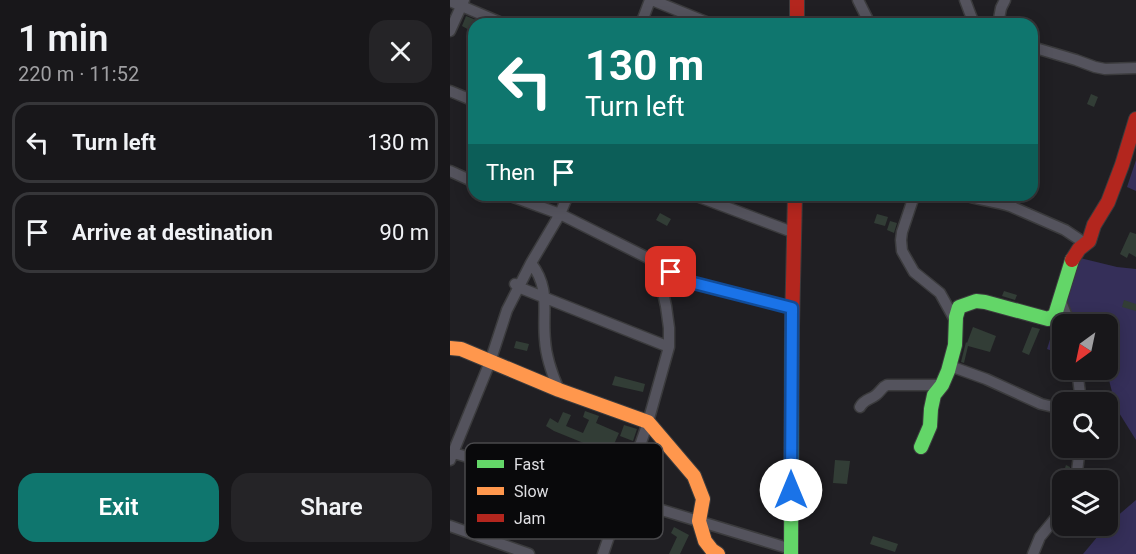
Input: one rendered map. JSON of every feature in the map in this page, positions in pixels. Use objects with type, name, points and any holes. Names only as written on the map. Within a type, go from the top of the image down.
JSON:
[{"type":"street","points":[[644,18],[651,0],[696,18]]},
{"type":"street","points":[[797,0],[797,18]]},
{"type":"street","points":[[858,0],[867,18]]},
{"type":"street","points":[[964,0],[972,18]]},
{"type":"street","points":[[999,18],[1005,0]]},
{"type":"street","points":[[450,1],[463,3],[492,18]]},
{"type":"street","points":[[450,31],[463,3]]},
{"type":"street","points":[[1038,50],[1095,68],[1136,68]]},
{"type":"street","points":[[450,91],[468,99]]},
{"type":"street","points":[[921,447],[930,426],[934,395],[942,385],[950,366],[955,345],[957,311],[962,305],[976,301],[1048,319],[1054,315],[1072,259],[1092,235],[1094,225],[1114,189],[1136,119]]},
{"type":"street","points":[[450,171],[468,179]]},
{"type":"street","points":[[524,201],[560,214],[656,262],[686,281],[792,308]]},
{"type":"street","points":[[452,452],[490,362],[517,286],[565,201]]},
{"type":"street","points":[[710,201],[795,233]]},
{"type":"street","points":[[663,510],[791,551],[795,201]]},
{"type":"street","points":[[912,201],[902,232],[902,251],[914,272],[940,293],[955,301],[968,303]]},
{"type":"street","points":[[986,201],[1010,206],[1065,230],[1086,244]]},
{"type":"street","points":[[641,443],[669,347],[666,306],[656,262]]},
{"type":"street","points":[[531,263],[537,271],[545,298],[544,324],[547,359],[559,390]]},
{"type":"street","points":[[517,286],[669,347]]},
{"type":"street","points":[[940,293],[956,321]]},
{"type":"street","points":[[1060,298],[1066,314]]},
{"type":"street","points":[[450,348],[648,422],[694,476],[702,499],[699,521],[705,541],[718,554]]},
{"type":"street","points":[[950,366],[1052,407]]},
{"type":"street","points":[[860,407],[862,402],[875,396],[887,384],[942,385]]},
{"type":"street","points":[[1033,554],[1040,537],[1052,522]]},
{"type":"street","points":[[450,526],[465,531]]},
{"type":"street","points":[[487,539],[529,554]]},
{"type":"street","points":[[603,554],[608,539]]},
{"type":"shaded area","points":[[1136,160],[1136,191],[1127,187]]},
{"type":"shaded area","points":[[1076,257],[1136,269],[1136,440],[1118,411],[1118,392],[1112,392],[1109,380],[1118,380],[1118,314],[1058,314]]},
{"type":"shaded area","points":[[1052,333],[1052,351],[1047,349]]},
{"type":"shaded area","points":[[1136,500],[1136,554],[1083,554],[1098,536],[1118,536],[1118,515]]},
{"type":"building","points":[[466,16],[471,18],[468,18],[468,29],[462,26]]},
{"type":"building","points":[[1091,94],[1098,97],[1094,107],[1087,104]]},
{"type":"building","points":[[660,213],[671,219],[667,226],[656,220]]},
{"type":"building","points":[[877,214],[888,217],[885,226],[874,223]]},
{"type":"building","points":[[890,221],[897,223],[894,233],[887,230]]},
{"type":"building","points":[[1130,232],[1136,234],[1136,257],[1129,253],[1127,258],[1120,254]]},
{"type":"building","points":[[1004,291],[1017,295],[1015,300],[1002,296]]},
{"type":"building","points":[[1124,300],[1136,304],[1136,311],[1122,307]]},
{"type":"building","points":[[973,327],[996,336],[990,352],[968,346],[964,363],[961,362],[966,342]]},
{"type":"building","points":[[1032,327],[1040,329],[1029,355],[1022,352]]},
{"type":"building","points":[[516,341],[529,344],[527,351],[514,348]]},
{"type":"building","points":[[615,376],[645,384],[643,392],[612,385]]},
{"type":"building","points":[[585,411],[599,416],[596,423],[619,433],[615,443],[584,443],[546,426],[550,418],[558,423],[563,412],[571,415],[566,426],[583,433],[589,420],[583,417]]},
{"type":"building","points":[[624,425],[637,429],[633,441],[620,436]]},
{"type":"building","points":[[835,460],[850,461],[847,484],[833,483]]},
{"type":"building","points":[[674,527],[689,535],[680,554],[669,554],[677,537],[671,533]]},
{"type":"building","points":[[873,536],[898,544],[895,552],[870,544]]},
{"type":"traffic: fast","points":[[921,447],[930,426],[934,395],[942,385],[948,371],[955,345],[956,317],[959,307],[976,301],[985,302],[1048,319],[1055,315],[1072,260]]},
{"type":"traffic: fast","points":[[791,554],[792,327]]},
{"type":"traffic: slow","points":[[450,348],[461,349],[559,390],[648,422],[694,476],[703,499],[699,521],[705,541],[718,554]]},
{"type":"traffic: jam","points":[[797,0],[797,18]]},
{"type":"traffic: jam","points":[[1072,260],[1079,249],[1089,241],[1094,225],[1108,202],[1136,119]]},
{"type":"traffic: jam","points":[[792,327],[795,201]]},
{"type":"route","points":[[671,272],[686,281],[792,308],[791,490]]}]
